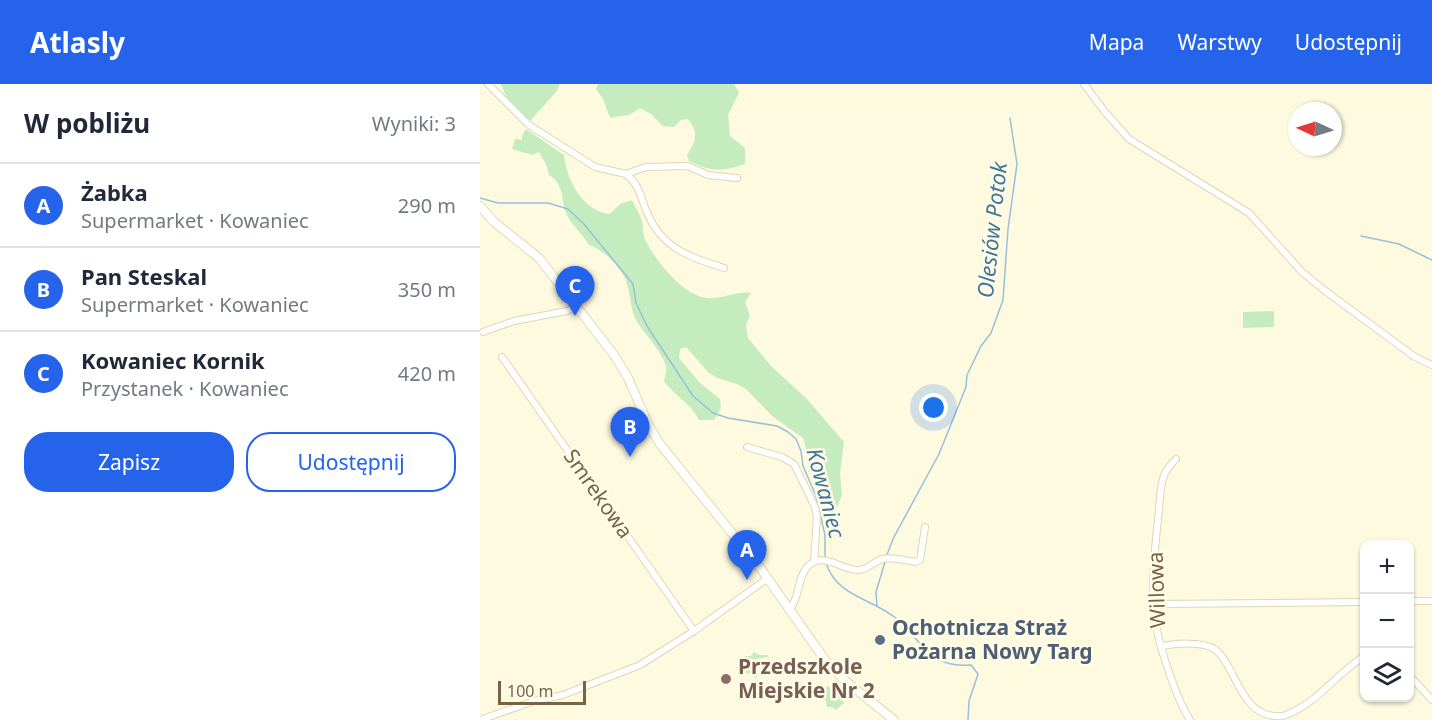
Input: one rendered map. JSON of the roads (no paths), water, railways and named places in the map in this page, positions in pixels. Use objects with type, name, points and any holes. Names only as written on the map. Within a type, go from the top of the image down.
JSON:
[{"type":"street","points":[[488,84],[529,125],[564,149],[595,167],[626,174],[634,180],[652,225],[671,246],[686,256],[724,268]]},
{"type":"street","points":[[1084,84],[1129,139],[1249,213],[1302,272],[1415,357],[1432,365]]},
{"type":"street","points":[[626,174],[646,167],[688,166],[708,175],[737,178]]},
{"type":"street","points":[[480,206],[494,222],[538,258],[576,306],[623,368],[649,426],[660,444],[768,578],[816,648],[836,672],[894,720]]},
{"type":"street","points":[[483,332],[514,321],[567,311],[576,306]]},
{"type":"street","name":"Smrekowa","points":[[502,357],[694,631]]},
{"type":"street","points":[[747,447],[782,457],[794,464],[815,507],[817,561]]},
{"type":"street","name":"Willowa","points":[[1176,459],[1165,474],[1161,492],[1154,577],[1156,622],[1161,646],[1181,702],[1190,720]]},
{"type":"street","points":[[790,609],[794,604],[807,567],[817,561],[831,562],[858,570],[885,558],[916,562],[920,560],[925,527]]},
{"type":"street","points":[[480,720],[534,701],[563,695],[640,665],[694,631],[768,578]]},
{"type":"street","points":[[1414,601],[1432,601]]},
{"type":"street","points":[[1155,603],[1360,602]]},
{"type":"street","points":[[1161,646],[1178,643],[1207,646],[1216,650],[1248,705],[1258,713],[1271,717],[1284,716],[1310,701],[1325,691],[1338,677],[1360,660]]},
{"type":"street","points":[[1414,680],[1432,700]]},
{"type":"waterway","name":"Olesiów Potok","points":[[886,557],[894,537],[939,454],[966,387],[967,375],[981,346],[991,333],[1003,300],[1008,229],[1017,164],[1010,118]]},
{"type":"waterway","name":"Kowaniec","points":[[480,198],[498,203],[548,203],[568,209],[583,223],[633,284],[636,303],[647,326],[693,396],[713,413],[728,418],[777,426],[796,439],[801,451],[803,466],[816,496],[825,535],[825,559]]},
{"type":"waterway","points":[[1361,236],[1399,244],[1432,260]]},
{"type":"waterway","name":"Olesiów Potok","points":[[877,606],[876,592],[885,562]]},
{"type":"waterway","name":"Kowaniec","points":[[826,563],[838,583],[897,619],[934,656],[951,664],[971,665],[978,674],[969,701],[968,720]]},
{"type":"place","name":"Kowaniec Kornik","points":[[575,316]]},
{"type":"place","name":"Pan Steskal","points":[[630,457]]},
{"type":"place","name":"Żabka","points":[[747,580]]},
{"type":"place","name":"Ochotnicza Straż Pożarna Nowy Targ","points":[[880,640]]},
{"type":"place","name":"Przedszkole Miejskie Nr 2","points":[[726,679]]}]
